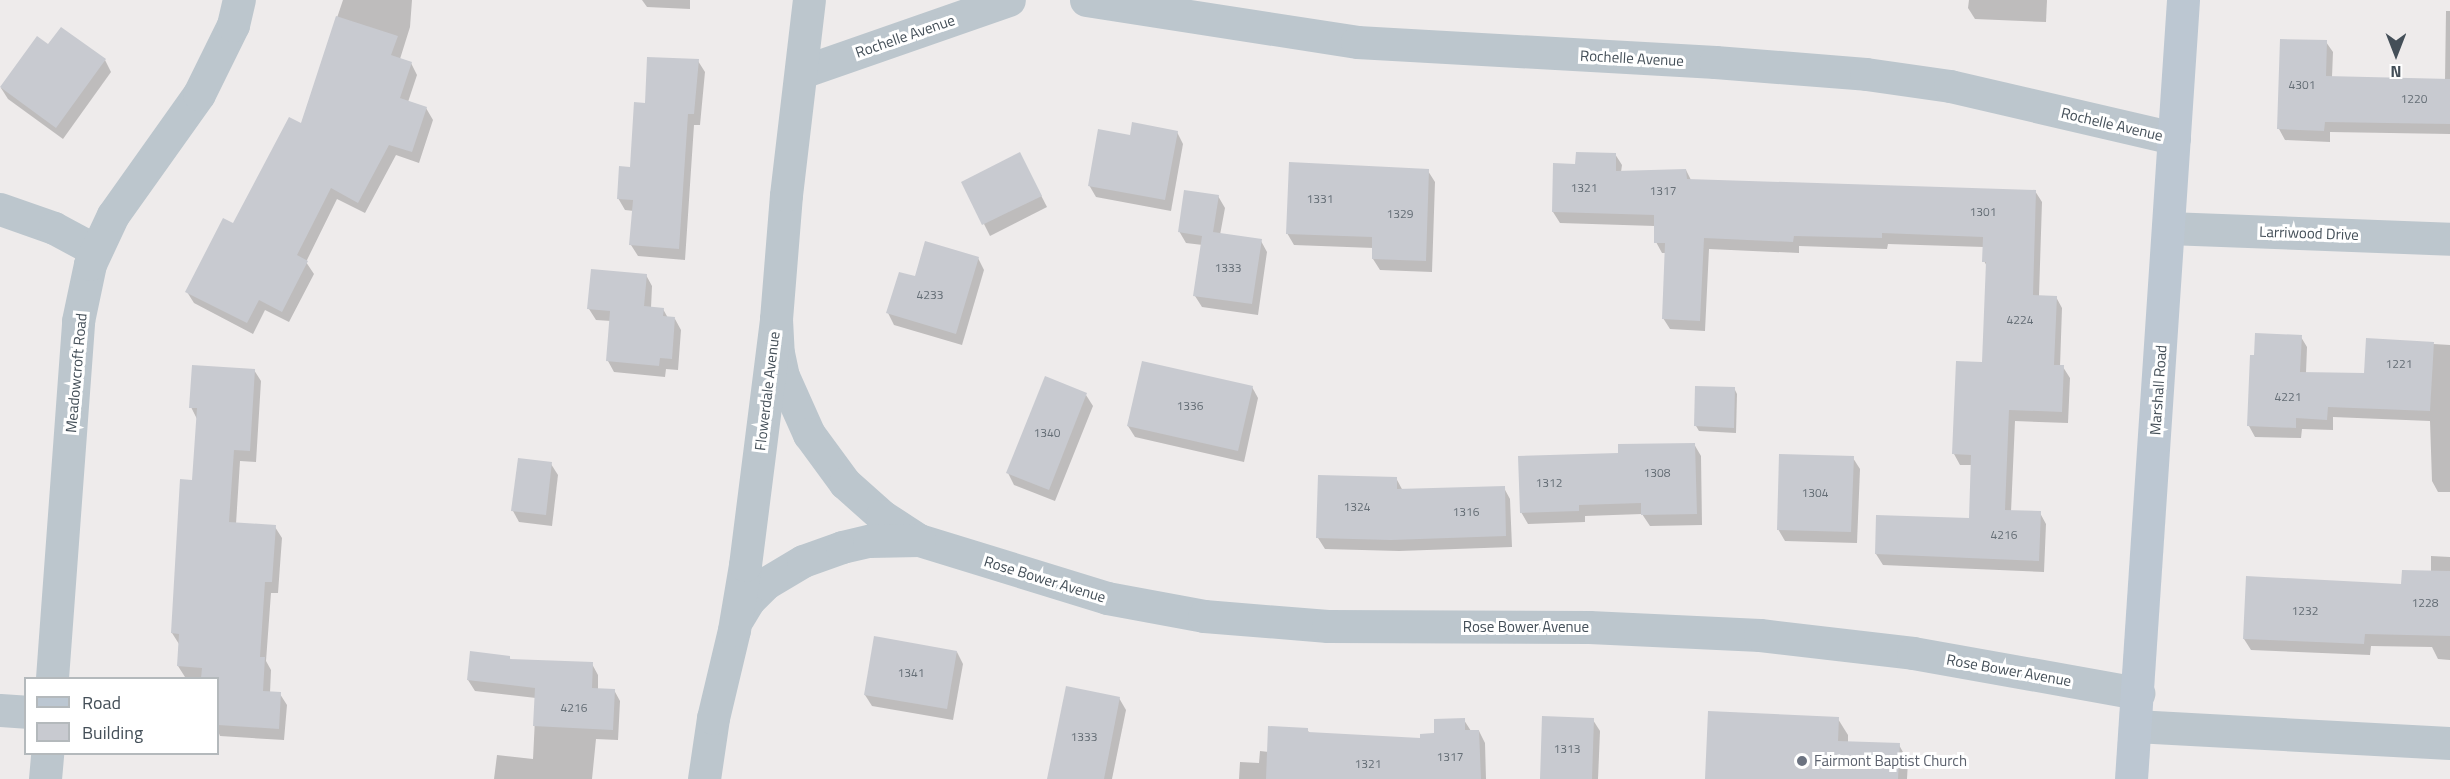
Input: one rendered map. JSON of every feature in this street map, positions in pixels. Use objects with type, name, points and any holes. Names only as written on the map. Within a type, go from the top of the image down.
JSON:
[{"type":"street","name":"Meadowcroft Road","points":[[52,677],[78,321],[95,250],[113,214],[199,94],[232,25],[239,0]]},
{"type":"street","name":"Flowerdale Avenue","points":[[704,779],[713,718],[734,630],[745,565],[776,319],[786,195],[809,0]]},
{"type":"street","name":"Rochelle Avenue","points":[[802,72],[1009,0]]},
{"type":"street","name":"Rochelle Avenue","points":[[1086,0],[1357,42],[1715,62],[1866,74],[1950,86],[2174,138]]},
{"type":"street","name":"Marshall Road","points":[[2131,779],[2183,0]]},
{"type":"street","points":[[0,209],[54,228],[95,250]]},
{"type":"street","name":"Larriwood Drive","points":[[2168,228],[2450,239]]},
{"type":"street","name":"Rose Bower Avenue","points":[[776,319],[778,353],[783,376],[809,434],[826,460],[858,496],[882,516],[920,540],[1107,598],[1204,616],[1328,626],[1589,627],[1760,635],[1913,653],[2138,693]]},
{"type":"street","name":"Rose Bower Avenue","points":[[734,630],[749,600],[773,578],[802,561],[842,547],[869,541],[920,540]]},
{"type":"street","points":[[0,710],[24,712]]},
{"type":"street","points":[[2136,726],[2450,743]]},
{"type":"street","points":[[45,779],[47,755]]},
{"type":"building","points":[[336,16],[398,36],[391,55],[412,62],[400,98],[427,107],[412,152],[389,145],[358,203],[331,188],[297,255],[308,261],[282,312],[259,300],[247,323],[185,292],[223,218],[233,223],[289,117],[301,123]]},
{"type":"building","points":[[61,27],[106,59],[56,128],[0,87],[37,36],[48,44]]},
{"type":"building","points":[[2280,39],[2327,40],[2326,76],[2450,79],[2450,124],[2325,122],[2324,131],[2277,129]]},
{"type":"building","points":[[647,57],[699,59],[694,114],[688,114],[679,249],[629,245],[633,200],[617,199],[619,166],[630,167],[634,102],[645,103]]},
{"type":"building","points":[[1132,122],[1178,131],[1165,200],[1088,186],[1098,129],[1130,135]]},
{"type":"building","points":[[1020,152],[1042,196],[982,225],[961,182]]},
{"type":"building","points":[[1576,152],[1616,153],[1616,171],[1686,169],[1687,179],[2036,190],[2033,295],[2057,296],[2054,365],[2064,365],[2062,412],[2009,410],[2005,510],[2041,511],[2039,561],[1875,554],[1876,515],[1969,518],[1971,455],[1952,454],[1956,361],[1982,362],[1986,262],[1982,262],[1983,237],[1882,233],[1882,238],[1794,236],[1793,242],[1704,238],[1700,321],[1662,319],[1665,243],[1654,243],[1654,215],[1552,212],[1553,163],[1575,164]]},
{"type":"building","points":[[1289,162],[1429,169],[1426,261],[1372,259],[1372,237],[1286,234]]},
{"type":"building","points":[[1184,190],[1219,195],[1213,232],[1262,239],[1252,304],[1193,296],[1202,236],[1178,232]]},
{"type":"building","points":[[925,241],[979,257],[956,334],[886,313],[899,272],[915,276]]},
{"type":"building","points":[[591,269],[647,274],[644,306],[664,308],[663,316],[675,317],[672,359],[660,358],[659,366],[606,361],[610,311],[587,309]]},
{"type":"building","points":[[2255,333],[2302,335],[2300,372],[2364,373],[2366,338],[2434,342],[2430,411],[2328,407],[2327,420],[2296,418],[2296,428],[2247,426],[2250,355],[2254,355]]},
{"type":"building","points":[[1142,361],[1253,386],[1238,451],[1127,426]]},
{"type":"building","points":[[192,365],[255,369],[250,451],[234,450],[229,522],[276,525],[272,582],[265,582],[260,657],[265,657],[263,691],[281,692],[279,729],[219,725],[219,677],[201,677],[202,668],[177,666],[179,634],[171,633],[180,479],[192,480],[197,408],[189,408]]},
{"type":"building","points":[[1045,376],[1087,393],[1049,490],[1006,473]]},
{"type":"building","points":[[1695,386],[1735,387],[1734,428],[1694,426]]},
{"type":"building","points":[[1695,443],[1697,514],[1641,515],[1641,503],[1579,505],[1579,511],[1520,513],[1518,456],[1618,453],[1618,444]]},
{"type":"building","points":[[1779,454],[1854,456],[1851,532],[1777,530]]},
{"type":"building","points":[[518,458],[552,462],[546,515],[511,511]]},
{"type":"building","points":[[1318,475],[1397,477],[1397,489],[1505,486],[1506,536],[1391,540],[1316,538]]},
{"type":"building","points":[[2402,570],[2450,571],[2450,636],[2365,634],[2364,644],[2243,639],[2246,576],[2401,584]]},
{"type":"building","points":[[874,636],[957,651],[947,709],[864,695]]},
{"type":"building","points":[[470,651],[510,656],[510,659],[593,662],[592,688],[615,689],[613,730],[533,726],[535,688],[467,680]]},
{"type":"building","points":[[1066,686],[1120,697],[1104,779],[1047,779]]},
{"type":"building","name":"Fairmont Baptist Church","points":[[1708,711],[1839,717],[1838,741],[1900,743],[1898,779],[1705,779]]},
{"type":"building","points":[[1542,716],[1594,718],[1592,779],[1540,779]]},
{"type":"building","points":[[1465,718],[1465,730],[1479,730],[1481,779],[1266,779],[1268,726],[1308,728],[1308,732],[1420,738],[1420,734],[1434,733],[1434,719]]},
{"type":"place","name":"Fairmont Baptist Church","points":[[1802,761]]}]
